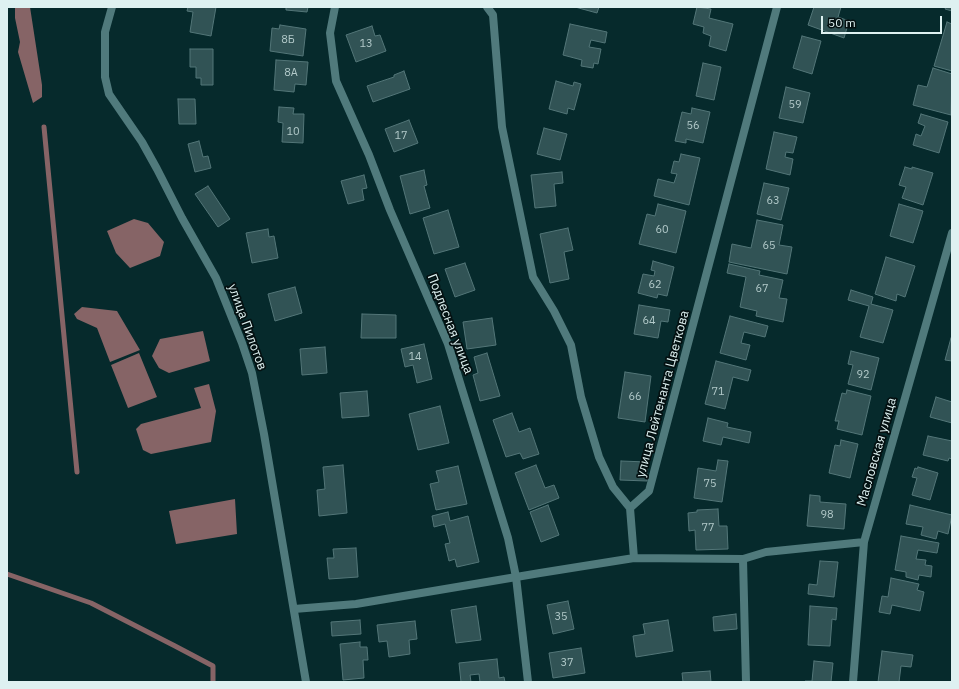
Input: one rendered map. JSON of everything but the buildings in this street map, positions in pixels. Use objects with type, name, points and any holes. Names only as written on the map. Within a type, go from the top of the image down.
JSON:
[{"type":"street","name":"улица Пилотов","points":[[112,7],[105,32],[105,77],[109,94],[142,142],[216,278],[242,343],[252,373],[264,434],[306,682]]},
{"type":"street","name":"Подлесная улица","points":[[335,7],[330,33],[336,81],[369,155],[390,210],[448,344],[508,538],[516,577],[528,682]]},
{"type":"street","points":[[487,7],[493,15],[502,127],[533,277],[554,311],[571,345],[581,397],[599,457],[613,487],[630,508],[634,558]]},
{"type":"street","name":"улица Лейтенанта Цветкова","points":[[630,508],[649,491],[777,7]]},
{"type":"street","name":"Масловская улица","points":[[853,682],[864,542],[952,233]]},
{"type":"street","points":[[294,609],[356,604],[634,558],[743,560],[766,552],[864,542]]},
{"type":"street","points":[[743,560],[746,682]]},
{"type":"shaded area","points":[[15,7],[30,7],[42,85],[42,97],[33,103],[18,52],[20,42],[15,18]]},
{"type":"shaded area","points":[[134,219],[148,223],[164,242],[160,256],[130,268],[116,253],[107,231]]},
{"type":"shaded area","points":[[82,307],[117,311],[140,350],[110,362],[97,328],[77,319],[74,314]]},
{"type":"shaded area","points":[[203,331],[210,361],[169,373],[159,368],[152,356],[160,339]]},
{"type":"shaded area","points":[[139,353],[157,397],[128,408],[111,365]]},
{"type":"shaded area","points":[[209,384],[216,411],[211,442],[151,454],[143,450],[136,429],[141,424],[201,408],[194,388]]},
{"type":"shaded area","points":[[235,499],[237,534],[176,544],[169,511]]},
{"type":"waterway","points":[[44,127],[77,472]]},
{"type":"waterway","points":[[7,574],[91,603],[175,646],[213,666],[213,682]]}]
